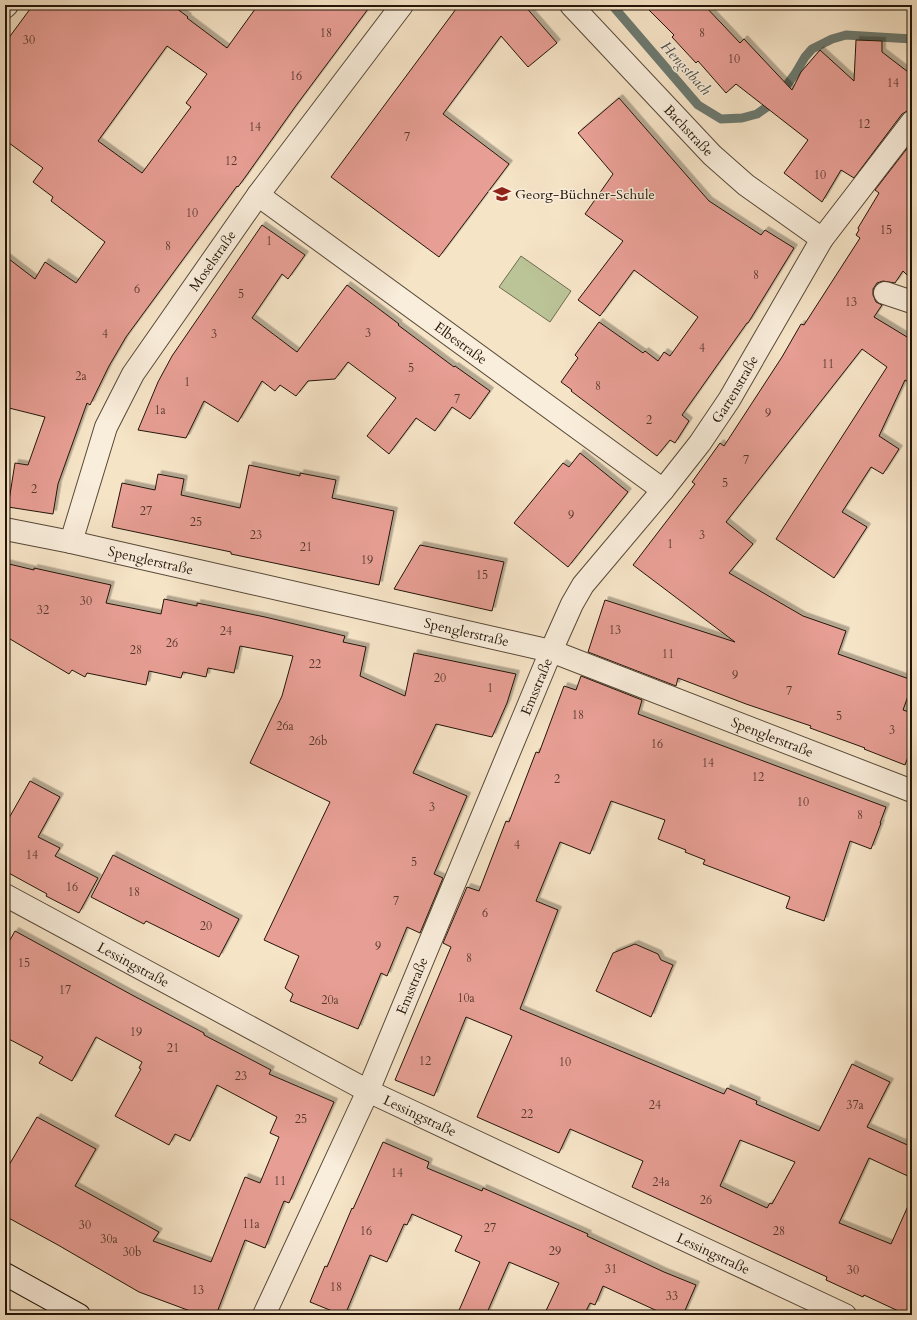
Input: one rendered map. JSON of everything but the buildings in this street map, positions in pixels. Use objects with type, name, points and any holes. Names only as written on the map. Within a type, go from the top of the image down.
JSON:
[{"type":"street","name":"Moselstraße","points":[[71,542],[106,427],[133,374],[258,194],[402,5]]},
{"type":"street","name":"Bachstraße","points":[[571,5],[712,155],[746,185],[822,239]]},
{"type":"street","name":"Gartenstraße","points":[[551,652],[572,604],[583,585],[663,490],[700,443],[729,400],[822,239],[912,122]]},
{"type":"street","name":"Elbestraße","points":[[258,194],[663,490]]},
{"type":"street","points":[[885,293],[912,302]]},
{"type":"street","name":"Spenglerstraße","points":[[5,529],[71,542],[551,652],[912,791]]},
{"type":"street","name":"Emsstraße","points":[[264,1315],[368,1091],[551,652]]},
{"type":"street","name":"Lessingstraße","points":[[5,895],[368,1091],[845,1315]]},
{"type":"street","points":[[5,1274],[79,1315]]},
{"type":"green space","points":[[521,256],[571,291],[550,322],[499,287]]},
{"type":"waterway","name":"Hengstbach","points":[[612,5],[698,105],[721,119],[742,118],[757,114],[774,102],[812,49],[832,39],[846,35],[912,39]]},
{"type":"place","name":"Georg-Büchner-Schule","points":[[502,194]]}]
